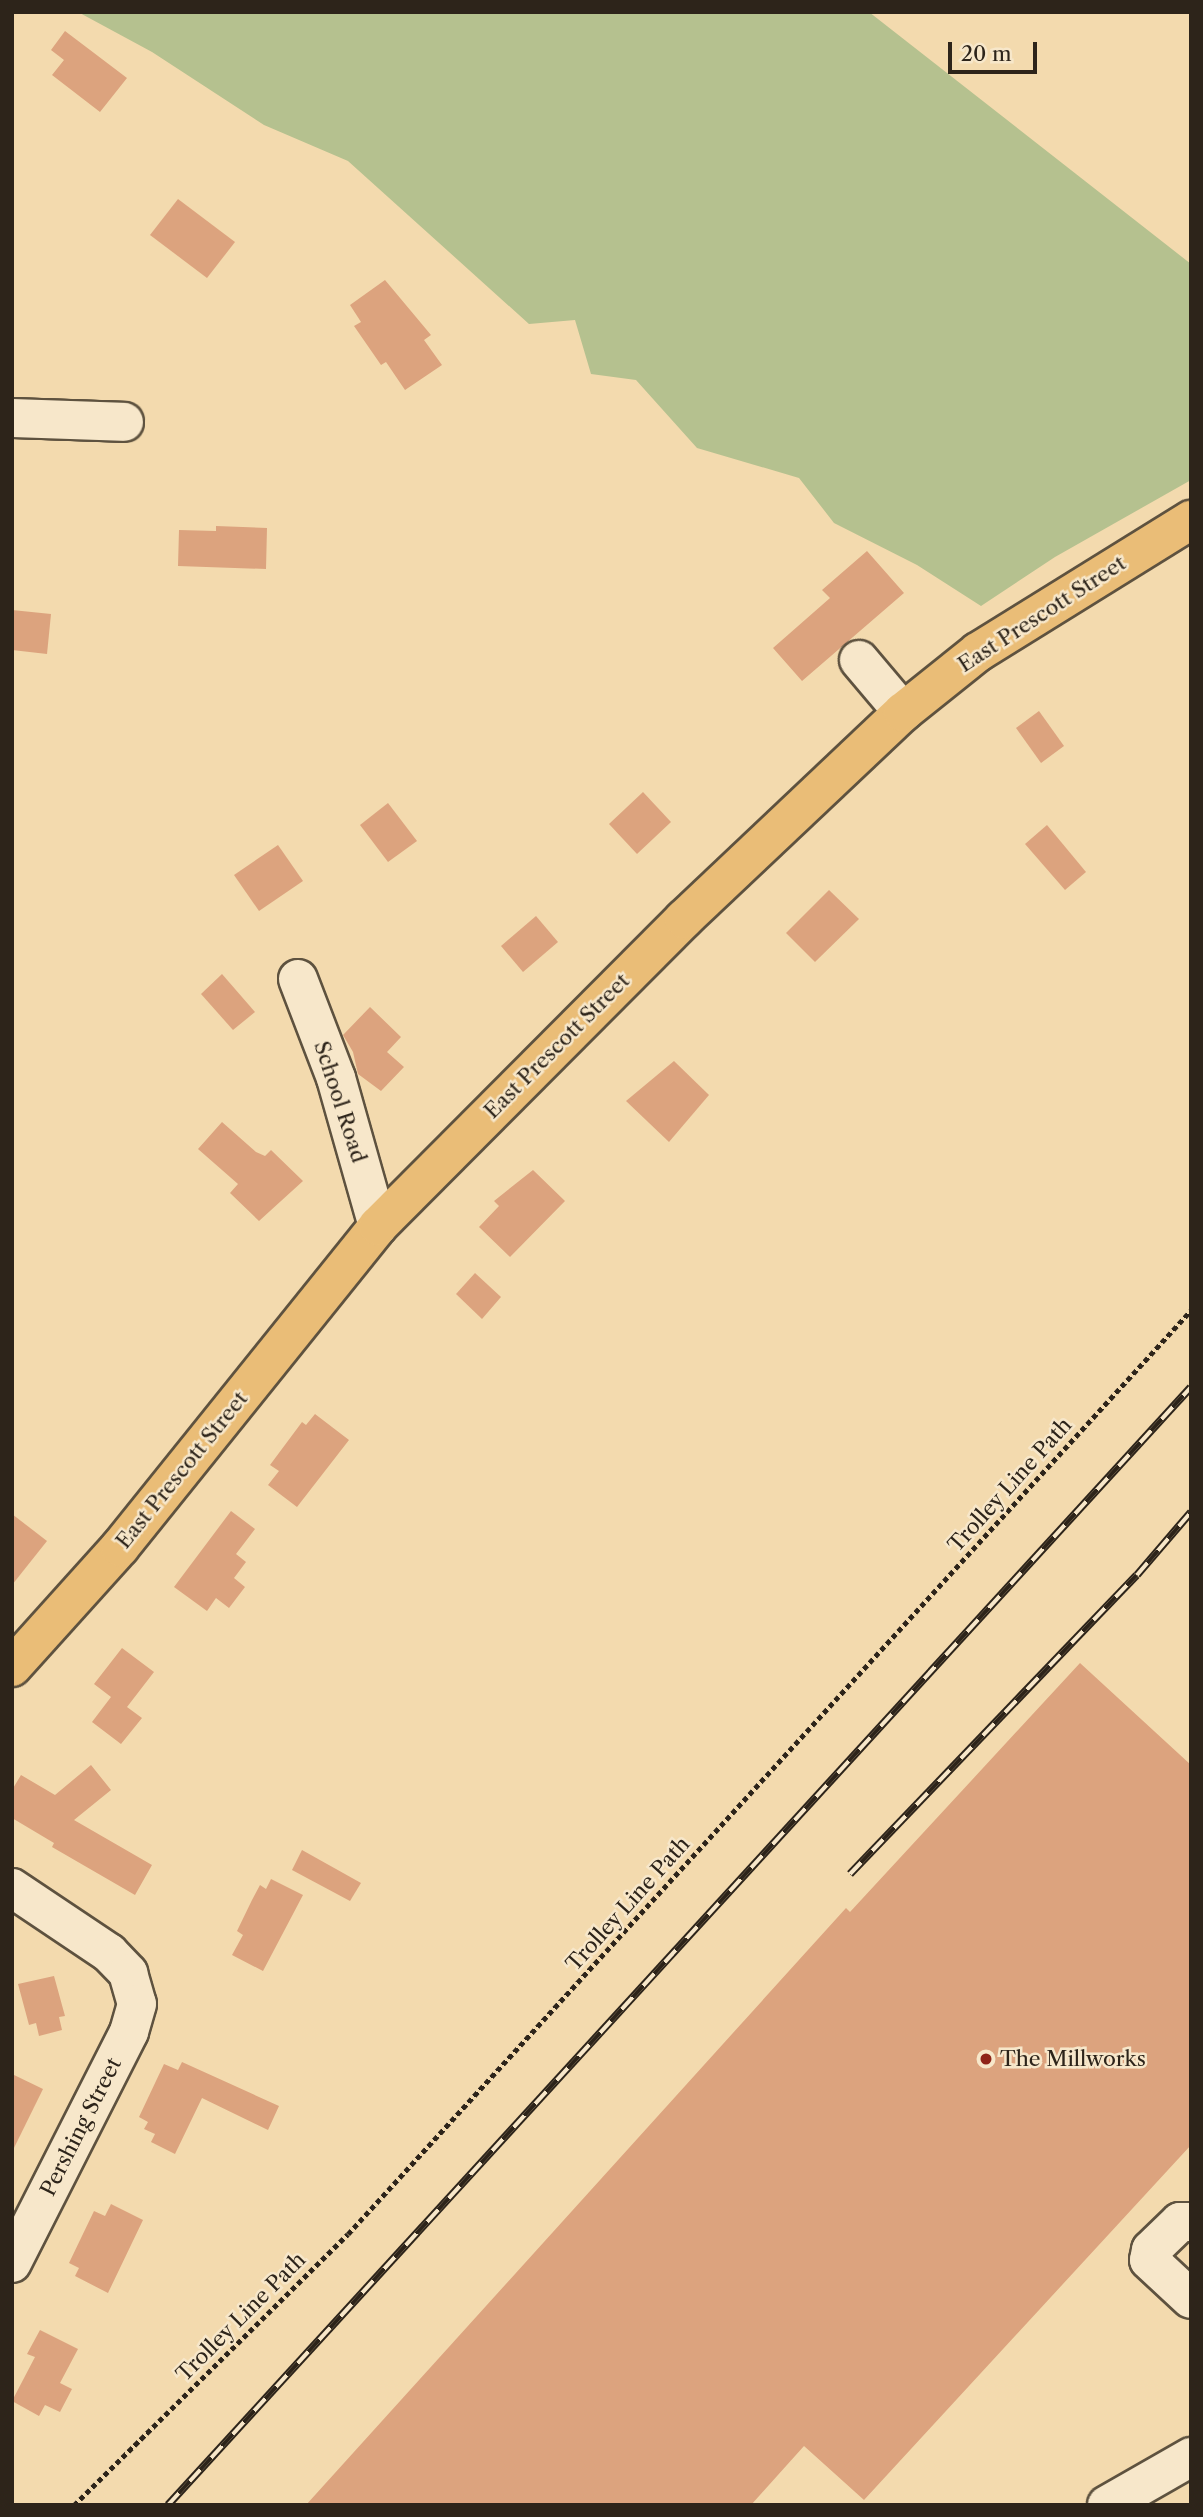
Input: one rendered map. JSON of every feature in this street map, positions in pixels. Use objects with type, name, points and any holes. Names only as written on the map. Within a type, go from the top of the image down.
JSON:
[{"type":"main road","name":"East Prescott Street","points":[[12,1667],[120,1547],[378,1226],[684,919],[903,712],[978,652],[1191,520]]},
{"type":"street","points":[[12,418],[124,422]]},
{"type":"street","points":[[859,660],[903,712]]},
{"type":"street","name":"School Road","points":[[298,979],[336,1078],[378,1226]]},
{"type":"street","name":"Pershing Street","points":[[12,1888],[109,1953],[128,1973],[137,2004],[129,2032],[12,2263]]},
{"type":"street","points":[[1191,2222],[1180,2222],[1151,2250],[1149,2260],[1191,2299]]},
{"type":"street","points":[[1107,2505],[1191,2457]]},
{"type":"path","name":"Trolley Line Path","points":[[74,2505],[348,2234],[1191,1310]]},
{"type":"green space","points":[[78,12],[869,12],[1191,264],[1191,480],[1055,557],[981,606],[917,565],[834,523],[799,478],[697,448],[636,380],[591,374],[575,320],[529,324],[348,161],[264,125],[152,52]]},
{"type":"building","points":[[65,31],[127,78],[100,112],[52,75],[64,60],[51,50]]},
{"type":"building","points":[[178,199],[235,242],[207,278],[150,235]]},
{"type":"building","points":[[385,280],[431,335],[424,340],[442,365],[405,390],[386,362],[381,365],[354,326],[361,322],[350,305]]},
{"type":"building","points":[[216,526],[267,528],[266,569],[178,566],[179,530],[216,531]]},
{"type":"building","points":[[867,551],[904,593],[802,681],[773,648],[830,598],[822,590]]},
{"type":"building","points":[[12,610],[51,614],[47,654],[12,650]]},
{"type":"building","points":[[1039,711],[1064,746],[1041,763],[1016,728]]},
{"type":"building","points":[[643,792],[671,822],[637,854],[609,824]]},
{"type":"building","points":[[388,803],[417,841],[388,862],[360,825]]},
{"type":"building","points":[[1047,825],[1086,872],[1065,890],[1025,844]]},
{"type":"building","points":[[278,845],[303,881],[259,911],[234,875]]},
{"type":"building","points":[[829,890],[859,919],[815,962],[786,933]]},
{"type":"building","points":[[536,916],[558,942],[523,972],[501,946]]},
{"type":"building","points":[[222,974],[255,1012],[233,1030],[201,994]]},
{"type":"building","points":[[370,1007],[401,1037],[387,1052],[404,1067],[381,1091],[358,1074],[353,1052],[343,1035]]},
{"type":"building","points":[[674,1061],[709,1095],[669,1142],[626,1101]]},
{"type":"building","points":[[222,1122],[256,1152],[265,1156],[271,1150],[303,1181],[259,1221],[230,1193],[238,1184],[198,1149]]},
{"type":"building","points":[[533,1170],[565,1201],[510,1257],[479,1227],[499,1206],[494,1201]]},
{"type":"building","points":[[475,1273],[501,1297],[482,1319],[456,1294]]},
{"type":"building","points":[[315,1414],[349,1440],[297,1507],[268,1485],[279,1471],[270,1465],[302,1422],[306,1425]]},
{"type":"building","points":[[231,1511],[255,1529],[236,1554],[246,1562],[234,1578],[245,1587],[229,1608],[216,1598],[207,1611],[174,1587]]},
{"type":"building","points":[[12,1514],[47,1541],[12,1585]]},
{"type":"building","points":[[122,1648],[154,1672],[127,1707],[142,1718],[121,1744],[92,1722],[111,1697],[94,1684]]},
{"type":"building","points":[[1080,1663],[1191,1765],[1191,2145],[864,2500],[804,2446],[751,2505],[306,2505],[846,1908],[850,1912]]},
{"type":"building","points":[[91,1765],[111,1790],[74,1820],[152,1865],[135,1895],[52,1847],[54,1843],[12,1818],[12,1790],[21,1775],[55,1795]]},
{"type":"building","points":[[302,1850],[361,1883],[350,1901],[292,1870]]},
{"type":"building","points":[[271,1879],[303,1895],[263,1971],[232,1955],[243,1935],[237,1931],[252,1900],[260,1885],[266,1889]]},
{"type":"building","points":[[54,1976],[65,2016],[59,2017],[62,2030],[39,2036],[36,2023],[29,2025],[18,1984]]},
{"type":"building","points":[[182,2062],[279,2106],[268,2130],[202,2098],[175,2154],[151,2142],[155,2134],[144,2129],[148,2122],[139,2117],[164,2064],[178,2070]]},
{"type":"building","points":[[12,2074],[43,2089],[12,2152]]},
{"type":"building","points":[[111,2204],[143,2220],[108,2293],[75,2276],[79,2268],[69,2263],[94,2211],[105,2216]]},
{"type":"building","points":[[40,2330],[78,2349],[60,2383],[72,2389],[60,2412],[45,2405],[39,2416],[12,2401],[35,2357],[27,2354]]},
{"type":"railway","points":[[168,2505],[1191,1387]]},
{"type":"railway","points":[[850,1874],[1137,1575],[1191,1512]]},
{"type":"place","name":"The Millworks","points":[[986,2059]]}]
